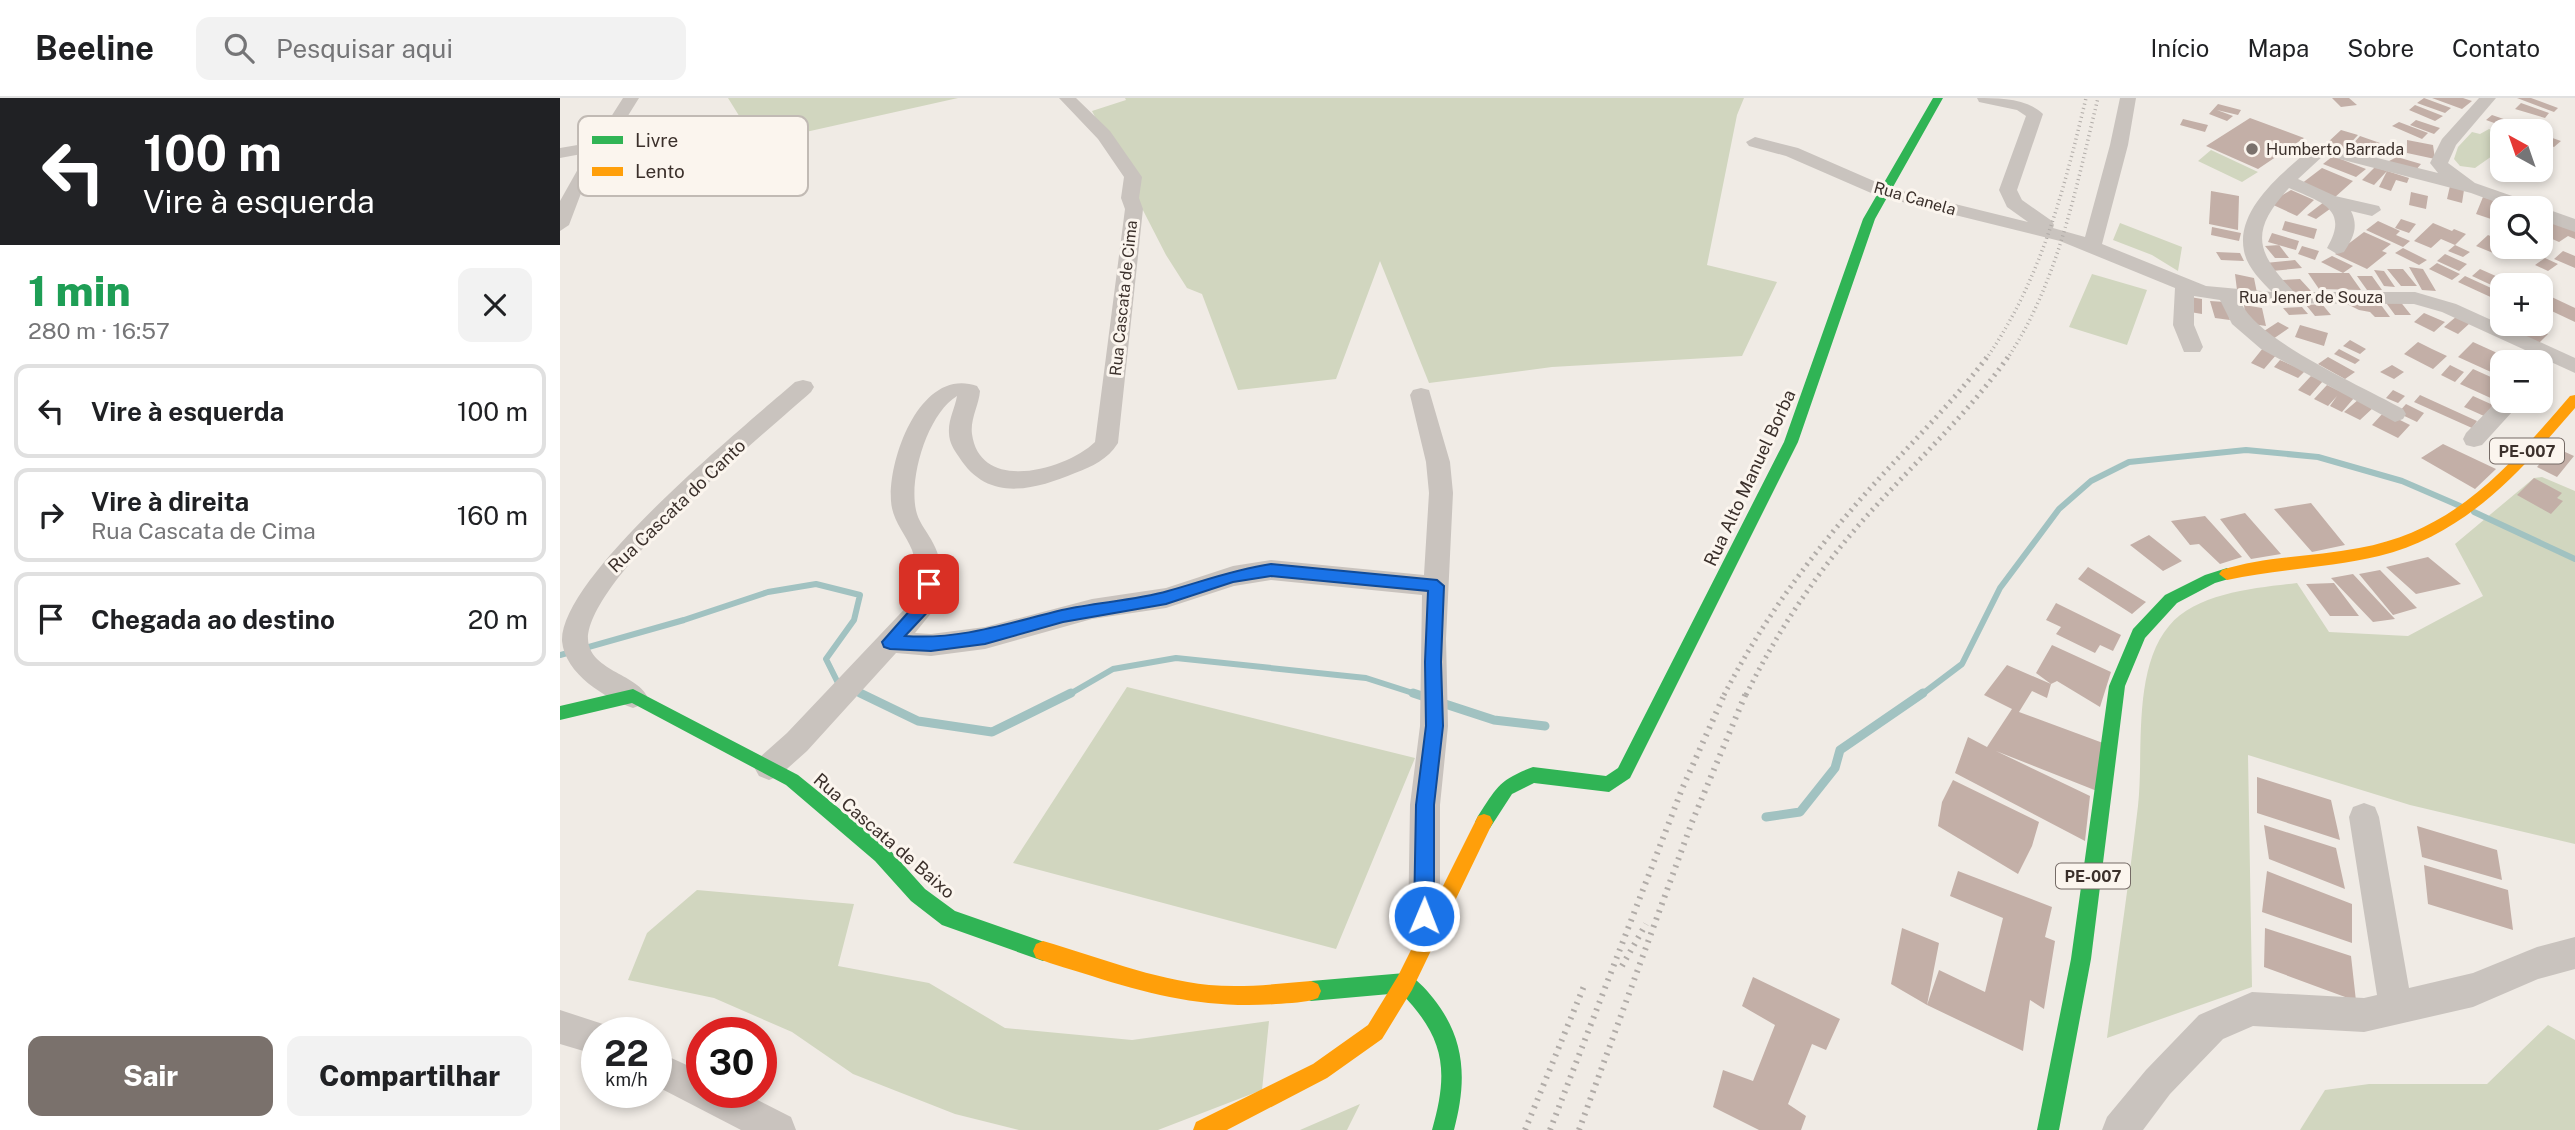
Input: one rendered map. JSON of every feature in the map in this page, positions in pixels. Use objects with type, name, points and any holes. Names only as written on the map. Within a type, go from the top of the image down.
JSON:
[{"type":"street","points":[[619,116],[631,98]]},
{"type":"street","name":"Rua Cascata de Cima","points":[[890,642],[928,601],[929,570],[925,552],[904,513],[901,486],[923,425],[941,396],[951,390],[969,391],[959,430],[966,451],[978,465],[1002,480],[1037,480],[1100,453],[1106,443],[1133,209],[1130,198],[1133,177],[1104,135],[1067,98]]},
{"type":"street","name":"Rua Alto Manuel Borba","points":[[1424,944],[1489,811],[1506,788],[1520,778],[1533,775],[1609,784],[1618,780],[1629,765],[1791,442],[1809,397],[1857,248],[1884,192],[1938,98]]},
{"type":"street","points":[[1984,98],[2022,106],[2035,114],[2008,190],[2014,203],[2030,216],[2067,237]]},
{"type":"street","points":[[2092,246],[2119,145],[2128,98]]},
{"type":"street","points":[[2477,189],[2443,169],[2439,163],[2448,143],[2488,98]]},
{"type":"street","name":"Rua Canela","points":[[1755,142],[1791,152],[1884,192],[2039,230]]},
{"type":"street","points":[[2289,298],[2262,267],[2253,251],[2253,241],[2259,217],[2268,200],[2321,149],[2496,196]]},
{"type":"street","points":[[560,153],[578,150]]},
{"type":"street","points":[[560,225],[567,189],[578,174]]},
{"type":"street","points":[[2286,180],[2334,201],[2372,210]]},
{"type":"street","points":[[2334,201],[2343,211],[2347,228],[2345,237],[2337,248]]},
{"type":"street","points":[[2553,218],[2575,226]]},
{"type":"street","name":"Rua Jener de Souza","points":[[2039,230],[2092,246],[2186,286],[2228,296],[2415,298],[2466,315],[2525,350]]},
{"type":"street","points":[[2186,286],[2182,313],[2192,347]]},
{"type":"street","points":[[2228,296],[2239,319],[2268,344],[2395,414]]},
{"type":"street","name":"Rua Jener de Souza","points":[[2553,364],[2575,366]]},
{"type":"street","name":"Rua Cascata do Canto","points":[[633,696],[602,680],[579,649],[575,626],[608,571],[667,510],[803,387]]},
{"type":"street","points":[[1204,1130],[1320,1072],[1375,1032],[1424,944],[1425,805],[1434,726],[1433,685],[1441,493],[1438,462],[1421,395]]},
{"type":"street","name":"PE-007","points":[[2048,1130],[2081,959],[2117,686],[2126,656],[2143,625],[2162,606],[2202,581],[2233,571],[2377,550],[2412,541],[2447,525],[2478,502],[2575,399]]},
{"type":"street","points":[[2474,439],[2499,413]]},
{"type":"street","points":[[769,767],[797,742],[890,642],[931,645],[985,638],[1083,611],[1166,598],[1233,576],[1271,570],[1437,586]]},
{"type":"street","points":[[560,713],[633,696]]},
{"type":"street","name":"Rua Cascata de Baixo","points":[[633,696],[792,780],[882,855],[918,895],[949,918],[1013,942],[1161,985],[1208,995],[1250,996],[1405,982]]},
{"type":"street","points":[[2364,817],[2396,1009]]},
{"type":"street","points":[[2120,1130],[2158,1082],[2211,1027],[2252,1009],[2364,1015],[2473,990],[2538,963],[2575,953]]},
{"type":"street","points":[[1405,982],[1417,992],[1438,1019],[1453,1054],[1455,1080],[1443,1130]]},
{"type":"street","points":[[560,1027],[581,1033]]},
{"type":"street","points":[[736,1108],[778,1130]]},
{"type":"green space","points":[[728,98],[958,98],[808,131],[808,116],[739,116]]},
{"type":"green space","points":[[1125,98],[1744,98],[1737,115],[1707,265],[1777,282],[1742,356],[1552,367],[1429,383],[1380,261],[1336,379],[1238,390],[1202,294],[1187,288],[1166,255],[1092,111],[1126,100]]},
{"type":"green space","points":[[2490,129],[2490,157],[2475,168],[2460,166],[2454,159],[2458,147],[2472,132],[2480,134]]},
{"type":"green space","points":[[2211,150],[2258,172],[2242,182],[2198,161]]},
{"type":"green space","points":[[2120,223],[2182,247],[2178,271],[2152,255],[2113,240]]},
{"type":"green space","points":[[2092,274],[2147,290],[2127,345],[2069,327]]},
{"type":"green space","points":[[2542,477],[2575,491],[2575,844],[2410,805],[2248,755],[2252,987],[2107,1038],[2138,806],[2145,688],[2149,665],[2157,644],[2169,626],[2195,606],[2212,599],[2247,590],[2297,583],[2329,632],[2408,636],[2483,596],[2455,544],[2534,478]]},
{"type":"green space","points":[[1127,687],[1415,758],[1336,949],[1013,863]]},
{"type":"green space","points":[[697,890],[854,904],[838,966],[929,983],[1005,1028],[1132,1040],[1269,1021],[1262,1090],[1158,1130],[1019,1130],[955,1114],[853,1074],[792,1032],[777,1025],[777,1017],[758,1017],[714,998],[628,980],[647,933]]},
{"type":"green space","points":[[2548,1025],[2575,1040],[2575,1130],[2300,1130],[2325,1090],[2369,1084],[2487,1084]]},
{"type":"green space","points":[[1360,1104],[1347,1130],[1300,1130]]},
{"type":"building","points":[[2332,98],[2349,98],[2357,105],[2341,107]]},
{"type":"building","points":[[2424,98],[2451,108],[2445,113],[2417,103]]},
{"type":"building","points":[[2432,98],[2463,98],[2472,101],[2462,109]]},
{"type":"building","points":[[2517,98],[2531,98],[2558,108],[2554,112]]},
{"type":"building","points":[[2521,103],[2549,113],[2545,118],[2515,109]]},
{"type":"building","points":[[2218,104],[2241,110],[2238,115],[2217,110],[2233,116],[2227,121],[2209,114]]},
{"type":"building","points":[[2415,105],[2443,116],[2435,121],[2409,110]]},
{"type":"building","points":[[2492,115],[2504,119],[2490,119],[2490,121],[2486,120]]},
{"type":"building","points":[[2250,118],[2304,138],[2258,169],[2206,146]]},
{"type":"building","points":[[2183,119],[2208,125],[2205,132],[2180,125]]},
{"type":"building","points":[[2416,120],[2440,128],[2434,134],[2410,125]]},
{"type":"building","points":[[2399,122],[2428,133],[2422,139],[2392,126]]},
{"type":"building","points":[[2341,130],[2358,135],[2345,149],[2327,143]]},
{"type":"building","points":[[2360,136],[2380,143],[2371,153],[2351,146]]},
{"type":"building","points":[[2553,138],[2561,141],[2554,147]]},
{"type":"building","points":[[2407,140],[2433,145],[2435,159],[2407,153]]},
{"type":"building","points":[[2333,156],[2366,169],[2356,177],[2323,164]]},
{"type":"building","points":[[2397,157],[2421,164],[2415,171],[2387,162]]},
{"type":"building","points":[[2375,167],[2387,171],[2374,185],[2362,180]]},
{"type":"building","points":[[2322,168],[2353,181],[2334,198],[2301,184]]},
{"type":"building","points":[[2387,171],[2409,178],[2407,183],[2396,180],[2391,191],[2379,187]]},
{"type":"building","points":[[2450,186],[2464,190],[2462,203],[2447,199]]},
{"type":"building","points":[[2291,190],[2314,200],[2297,216],[2269,203]]},
{"type":"building","points":[[2211,191],[2239,196],[2238,230],[2209,224]]},
{"type":"building","points":[[2411,192],[2428,196],[2426,209],[2409,205]]},
{"type":"building","points":[[2483,197],[2490,199],[2490,219],[2476,214]]},
{"type":"building","points":[[2324,202],[2334,206],[2316,219],[2307,215]]},
{"type":"building","points":[[2401,219],[2416,224],[2409,233],[2395,228]]},
{"type":"building","points":[[2285,221],[2317,229],[2314,239],[2282,230]]},
{"type":"building","points":[[2378,221],[2400,231],[2396,235],[2410,241],[2403,247],[2366,230]]},
{"type":"building","points":[[2433,223],[2466,234],[2455,245],[2441,239],[2431,248],[2414,241]]},
{"type":"building","points":[[2553,223],[2575,231],[2575,239],[2568,236],[2559,242],[2553,239]]},
{"type":"building","points":[[2212,227],[2241,233],[2239,241],[2211,235]]},
{"type":"building","points":[[2364,232],[2391,244],[2382,251],[2387,253],[2367,269],[2335,254]]},
{"type":"building","points":[[2272,233],[2299,241],[2296,250],[2268,242]]},
{"type":"building","points":[[2488,235],[2490,236],[2490,252],[2476,246]]},
{"type":"building","points":[[2279,245],[2289,258],[2275,258],[2265,246]]},
{"type":"building","points":[[2455,245],[2470,252],[2463,257],[2448,251]]},
{"type":"building","points":[[2302,246],[2319,251],[2315,260],[2298,254]]},
{"type":"building","points":[[2403,248],[2427,260],[2419,265],[2395,253]]},
{"type":"building","points":[[2563,251],[2575,256],[2575,268],[2554,259]]},
{"type":"building","points":[[2216,252],[2240,253],[2244,261],[2221,260]]},
{"type":"building","points":[[2445,254],[2467,264],[2459,271],[2437,261]]},
{"type":"building","points":[[2332,256],[2353,266],[2343,273],[2321,262]]},
{"type":"building","points":[[2544,259],[2558,264],[2548,271],[2535,265]]},
{"type":"building","points":[[2295,260],[2302,268],[2272,271],[2265,263]]},
{"type":"building","points":[[2437,263],[2460,274],[2452,280],[2429,269]]},
{"type":"building","points":[[2409,267],[2423,269],[2436,291],[2422,290]]},
{"type":"building","points":[[2387,269],[2403,269],[2417,286],[2401,286]]},
{"type":"building","points":[[2480,269],[2490,273],[2490,284],[2472,276]]},
{"type":"building","points":[[2374,270],[2384,271],[2395,287],[2384,286]]},
{"type":"building","points":[[2308,273],[2349,273],[2361,290],[2319,289]]},
{"type":"building","points":[[2235,274],[2254,278],[2257,293],[2237,290]]},
{"type":"building","points":[[2357,276],[2372,276],[2382,290],[2367,290]]},
{"type":"building","points":[[2465,276],[2490,287],[2490,297],[2458,282]]},
{"type":"building","points":[[2300,279],[2311,291],[2293,292],[2282,280]]},
{"type":"building","points":[[2190,297],[2202,299],[2202,314],[2190,312]]},
{"type":"building","points":[[2553,298],[2575,308],[2575,322],[2553,312]]},
{"type":"building","points":[[2384,300],[2399,300],[2411,315],[2395,315]]},
{"type":"building","points":[[2210,301],[2225,302],[2230,320],[2215,318]]},
{"type":"building","points":[[2378,301],[2390,317],[2375,317],[2370,312],[2343,302]]},
{"type":"building","points":[[2322,304],[2331,315],[2315,316],[2306,305]]},
{"type":"building","points":[[2244,305],[2262,308],[2266,326],[2246,323]]},
{"type":"building","points":[[2302,307],[2308,314],[2289,315],[2283,308]]},
{"type":"building","points":[[2424,313],[2445,322],[2434,332],[2414,322]]},
{"type":"building","points":[[2457,316],[2470,323],[2458,334],[2444,327]]},
{"type":"building","points":[[2278,322],[2289,328],[2273,339],[2261,333]]},
{"type":"building","points":[[2300,325],[2328,333],[2324,346],[2295,337]]},
{"type":"building","points":[[2521,336],[2546,336],[2538,344]]},
{"type":"building","points":[[2350,340],[2366,349],[2360,354],[2343,346]]},
{"type":"building","points":[[2418,342],[2447,356],[2433,369],[2404,354]]},
{"type":"building","points":[[2473,342],[2491,350],[2490,372],[2458,357]]},
{"type":"building","points":[[2263,348],[2277,354],[2264,369],[2251,363]]},
{"type":"building","points":[[2339,349],[2360,360],[2355,364],[2334,354]]},
{"type":"building","points":[[2328,357],[2355,372],[2345,379],[2318,364]]},
{"type":"building","points":[[2280,360],[2305,371],[2298,378],[2274,367]]},
{"type":"building","points":[[2392,365],[2404,372],[2394,379],[2380,372]]},
{"type":"building","points":[[2450,365],[2464,372],[2455,382],[2441,375]]},
{"type":"building","points":[[2473,369],[2490,377],[2490,398],[2460,384]]},
{"type":"building","points":[[2311,376],[2323,381],[2310,396],[2298,390]]},
{"type":"building","points":[[2327,385],[2354,398],[2342,412],[2330,406],[2337,396],[2328,406],[2314,399]]},
{"type":"building","points":[[2393,390],[2405,396],[2398,403],[2386,398]]},
{"type":"building","points":[[2420,395],[2477,421],[2472,428],[2414,402]]},
{"type":"building","points":[[2473,396],[2490,404],[2490,409],[2484,416],[2464,407]]},
{"type":"building","points":[[2359,399],[2374,407],[2360,420],[2344,412]]},
{"type":"building","points":[[2406,404],[2424,413],[2417,422],[2398,413]]},
{"type":"building","points":[[2384,412],[2410,425],[2398,438],[2372,425]]},
{"type":"building","points":[[2443,444],[2496,469],[2475,489],[2421,458]]},
{"type":"building","points":[[2554,447],[2574,456],[2557,477],[2537,467]]},
{"type":"building","points":[[2534,478],[2562,493],[2557,498],[2563,501],[2551,514],[2517,495]]},
{"type":"building","points":[[2311,503],[2345,545],[2312,552],[2274,509]]},
{"type":"building","points":[[2245,513],[2281,554],[2251,559],[2220,519]]},
{"type":"building","points":[[2205,516],[2242,557],[2220,564],[2199,544],[2190,545],[2171,521]]},
{"type":"building","points":[[2149,535],[2182,561],[2163,571],[2130,545]]},
{"type":"building","points":[[2428,557],[2461,584],[2416,594],[2386,567]]},
{"type":"building","points":[[2088,567],[2146,602],[2132,614],[2078,579]]},
{"type":"building","points":[[2380,570],[2417,608],[2393,615],[2359,574]]},
{"type":"building","points":[[2353,574],[2395,619],[2373,622],[2331,578]]},
{"type":"building","points":[[2334,583],[2359,616],[2330,616],[2306,584]]},
{"type":"building","points":[[2056,603],[2121,635],[2113,651],[2100,645],[2095,653],[2056,634],[2061,627],[2046,620]]},
{"type":"building","points":[[2052,645],[2111,672],[2100,707],[2057,681],[2051,684],[2036,673]]},
{"type":"building","points":[[2007,665],[2051,684],[2047,698],[2032,691],[2019,712],[2103,743],[2097,791],[1996,751],[2090,796],[2085,841],[1955,773],[1968,737],[1987,747],[2012,709],[1984,695]]},
{"type":"building","points":[[2257,777],[2331,800],[2340,840],[2257,813]]},
{"type":"building","points":[[1953,780],[2039,822],[2032,846],[2018,874],[1938,826],[1942,802]]},
{"type":"building","points":[[2264,825],[2336,848],[2345,889],[2269,859]]},
{"type":"building","points":[[2417,826],[2497,850],[2502,880],[2422,857]]},
{"type":"building","points":[[2424,865],[2508,890],[2513,930],[2428,904]]},
{"type":"building","points":[[1958,871],[2052,907],[2045,937],[2055,941],[2044,1009],[2030,1000],[2023,1051],[1927,1005],[1939,970],[1985,992],[2003,918],[1950,896]]},
{"type":"building","points":[[2267,871],[2352,904],[2352,943],[2262,912]]},
{"type":"building","points":[[1902,928],[1939,943],[1927,1005],[1891,984]]},
{"type":"building","points":[[2265,928],[2351,956],[2356,1001],[2264,967]]},
{"type":"building","points":[[1753,977],[1840,1019],[1826,1050],[1812,1044],[1788,1104],[1806,1116],[1801,1130],[1759,1130],[1713,1107],[1723,1070],[1753,1081],[1775,1025],[1742,1006]]},
{"type":"waterway","points":[[1921,695],[1962,664],[2000,588],[2059,509],[2091,481],[2129,462],[2246,450],[2318,457],[2402,481],[2460,506]]},
{"type":"waterway","points":[[2474,512],[2575,559]]},
{"type":"waterway","points":[[560,655],[684,620],[768,592],[816,584],[860,595],[854,620],[826,659],[838,683],[842,685]]},
{"type":"waterway","points":[[1068,695],[1113,669],[1176,658],[1366,678],[1419,695]]},
{"type":"waterway","points":[[853,690],[864,695]]},
{"type":"waterway","points":[[860,693],[918,721],[992,732],[1071,693]]},
{"type":"waterway","points":[[1413,693],[1419,695]]},
{"type":"waterway","points":[[1766,817],[1800,812],[1835,768],[1840,750],[1923,693]]},
{"type":"waterway","points":[[1419,695],[1428,698]]},
{"type":"waterway","points":[[1439,702],[1494,720],[1545,726]]},
{"type":"railway","points":[[1986,359],[2022,298],[2036,266],[2059,200],[2086,98]]},
{"type":"railway","points":[[2007,359],[2025,329],[2053,266],[2098,98]]},
{"type":"railway","points":[[1725,694],[1754,641],[1807,565],[1846,516],[1943,410],[1987,357]]},
{"type":"railway","points":[[1746,695],[1785,625],[1831,559],[1865,518],[1975,399],[2008,357]]},
{"type":"railway","points":[[1579,1130],[1692,822],[1746,693]]},
{"type":"railway","points":[[1550,1130],[1682,789],[1725,694]]},
{"type":"railway","points":[[1622,966],[1646,924]]},
{"type":"railway","points":[[1525,1130],[1584,986]]},
{"type":"traffic: fast","points":[[1484,822],[1506,788],[1533,775],[1609,784],[1624,773],[1791,442],[1869,219],[1938,98]]},
{"type":"traffic: fast","points":[[2048,1130],[2081,959],[2117,686],[2139,634],[2171,599],[2210,579],[2227,574]]},
{"type":"traffic: fast","points":[[560,713],[633,696],[792,780],[882,855],[918,895],[949,918],[1043,951]]},
{"type":"traffic: fast","points":[[1311,991],[1405,983],[1422,999],[1444,1033],[1453,1068],[1449,1108],[1443,1130]]},
{"type":"traffic: slow","points":[[2227,574],[2380,550],[2428,533],[2453,519],[2498,484],[2575,399]]},
{"type":"traffic: slow","points":[[1204,1130],[1320,1071],[1375,1032],[1405,983],[1484,822]]},
{"type":"traffic: slow","points":[[1043,951],[1147,983],[1188,992],[1235,996],[1311,991]]},
{"type":"place","name":"Humberto Barrada","points":[[2252,149]]},
{"type":"route","points":[[929,584],[928,601],[890,642],[931,645],[985,638],[1092,609],[1181,595],[1233,576],[1271,570],[1437,586],[1433,639],[1434,726],[1425,805],[1424,916]]}]
